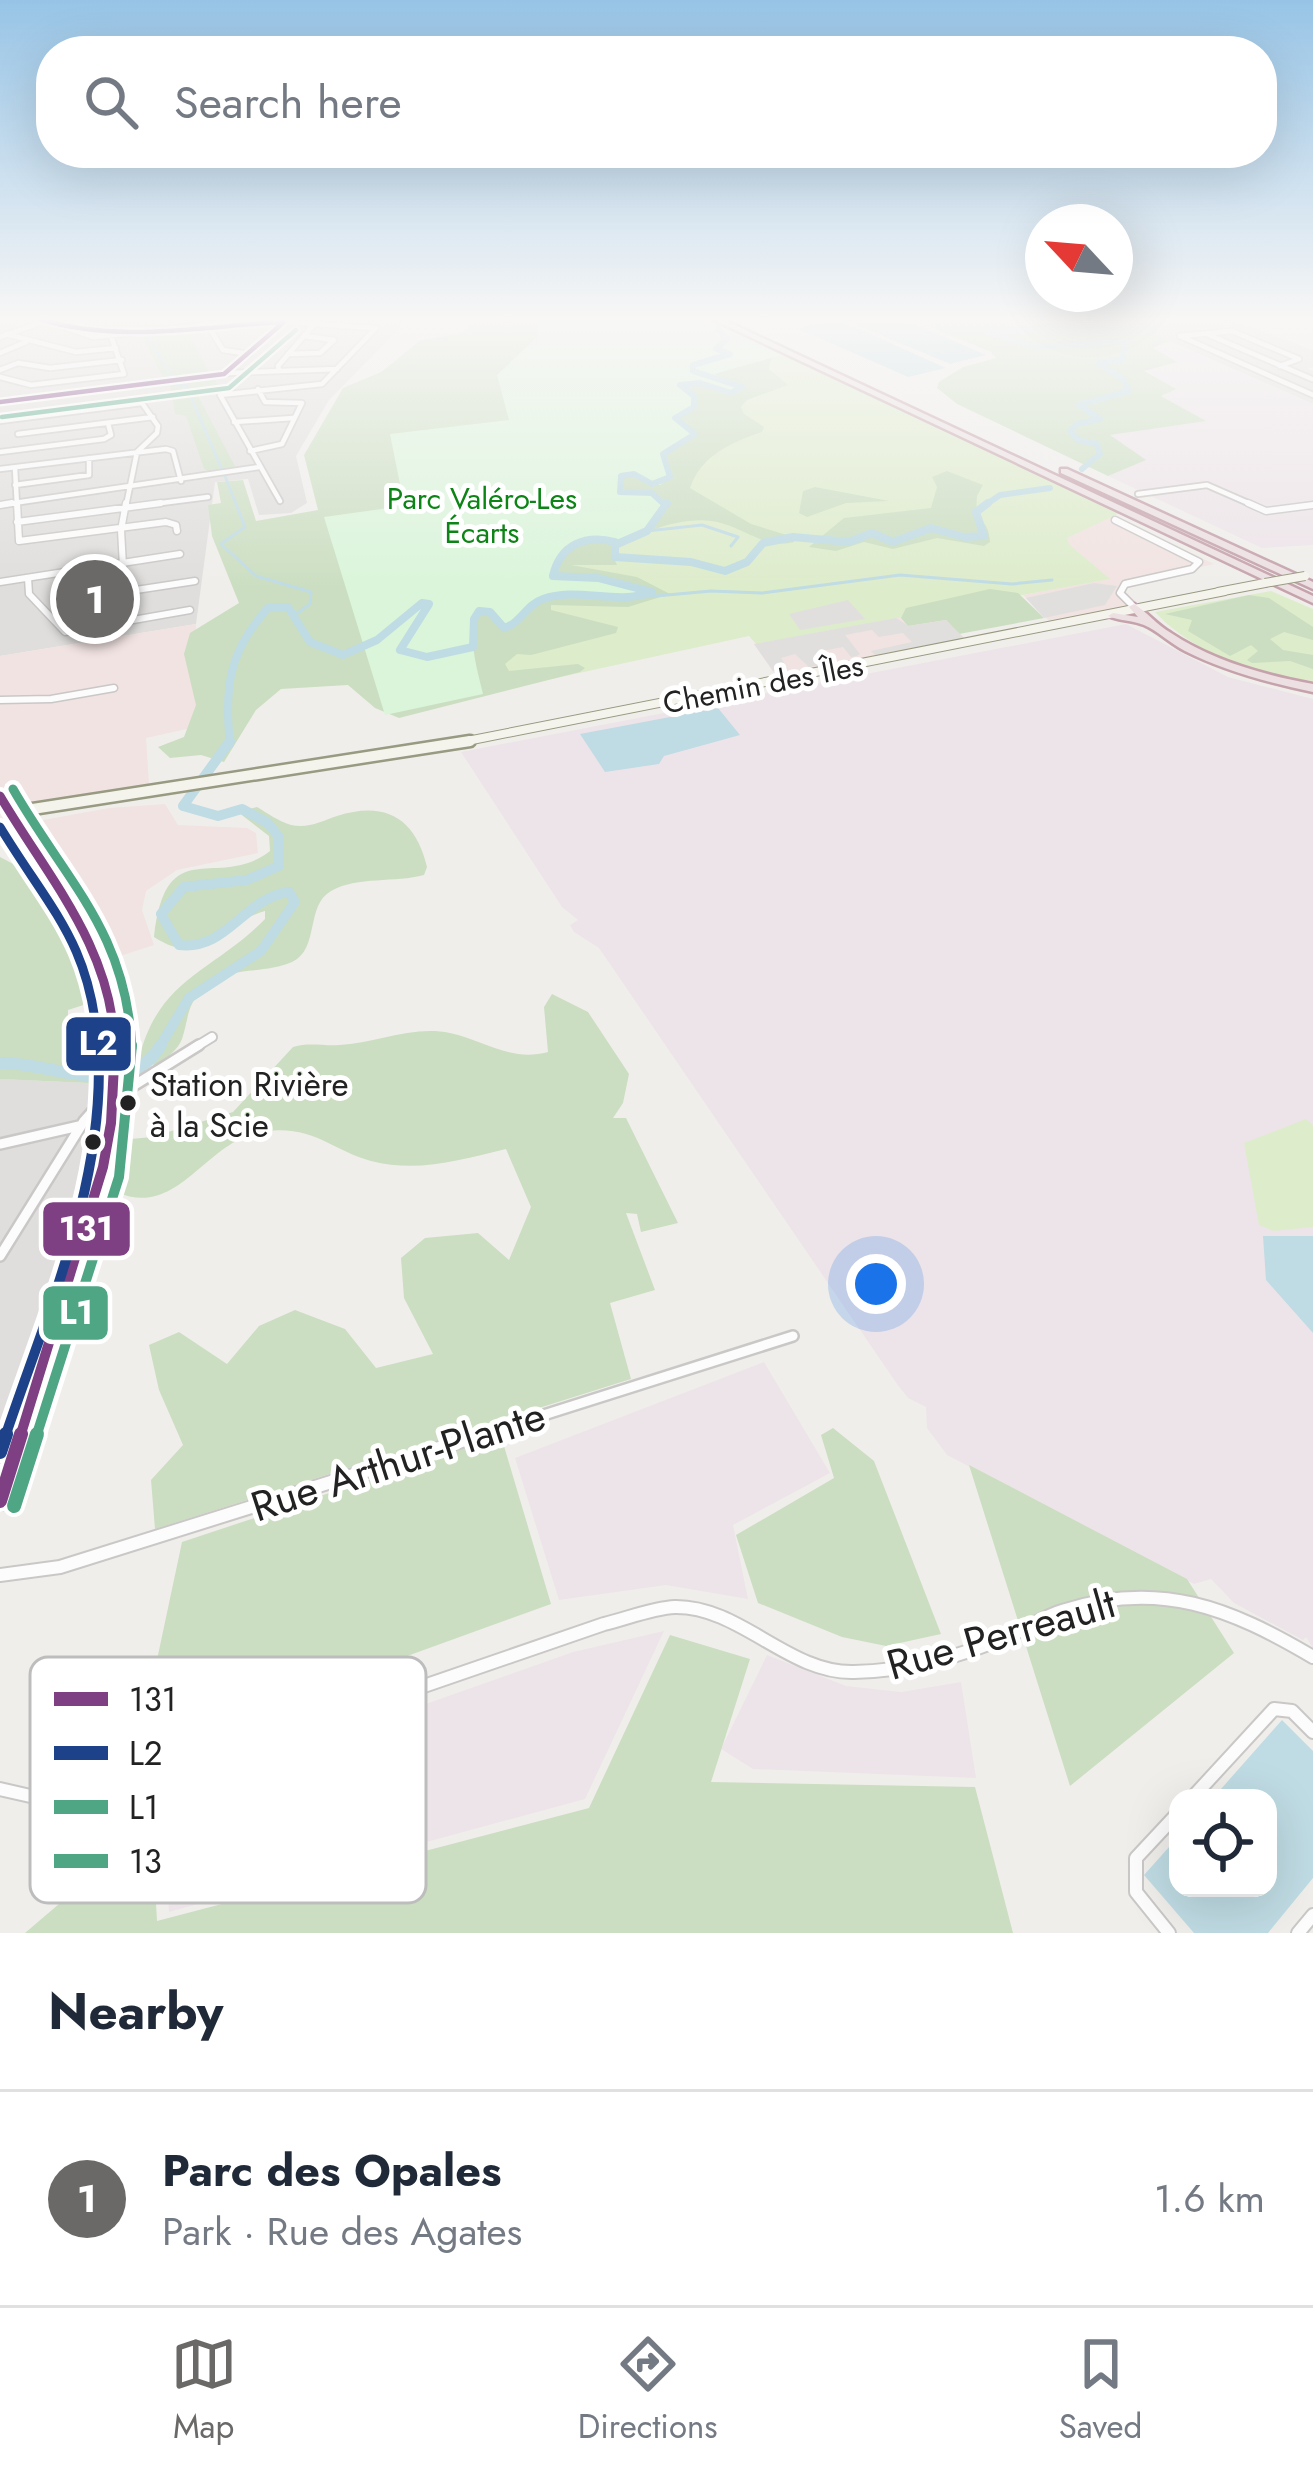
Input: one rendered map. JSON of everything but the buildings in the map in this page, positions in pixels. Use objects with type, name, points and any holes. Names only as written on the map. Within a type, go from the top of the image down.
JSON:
[{"type":"highway","points":[[915,409],[1313,602]]},
{"type":"highway","points":[[928,409],[1309,580]]},
{"type":"highway","points":[[1136,609],[1151,625]]},
{"type":"highway","points":[[1136,609],[1170,635]]},
{"type":"highway","points":[[1113,616],[1151,625],[1240,669],[1313,687]]},
{"type":"main road","name":"Chemin des Îles","points":[[6,815],[464,742],[1265,583],[1309,580]]},
{"type":"main road","name":"Chemin des Îles","points":[[1062,624],[1136,609]]},
{"type":"main road","points":[[0,796],[15,836],[24,838],[77,910],[94,947],[115,1012],[118,1062],[117,1096],[92,1217],[0,1501]]},
{"type":"street","points":[[0,421],[94,409]]},
{"type":"street","points":[[28,578],[28,594],[65,632],[125,624],[121,530],[137,452],[157,433],[147,409]]},
{"type":"street","points":[[227,409],[280,501]]},
{"type":"street","points":[[250,451],[282,444],[298,409]]},
{"type":"street","points":[[18,434],[153,417]]},
{"type":"street","points":[[234,422],[292,418]]},
{"type":"street","points":[[16,450],[17,419]]},
{"type":"street","points":[[0,452],[104,439],[111,435],[108,423]]},
{"type":"street","points":[[0,470],[173,451],[181,481]]},
{"type":"street","points":[[15,485],[89,475],[89,458]]},
{"type":"street","points":[[0,505],[259,467]]},
{"type":"street","points":[[15,468],[19,542],[166,522],[177,531]]},
{"type":"street","points":[[1138,494],[1207,485],[1266,511],[1313,505]]},
{"type":"street","points":[[17,522],[208,497]]},
{"type":"street","points":[[1115,520],[1199,562],[1192,569],[1125,584],[1120,593],[1136,609]]},
{"type":"street","points":[[0,582],[180,554]]},
{"type":"street","points":[[123,592],[195,580]]},
{"type":"street","points":[[125,620],[190,610]]},
{"type":"street","points":[[0,700],[51,699],[114,688]]},
{"type":"street","points":[[0,1256],[92,1112],[212,1037]]},
{"type":"street","points":[[0,1144],[81,1126]]},
{"type":"street","name":"Rue Arthur-Plante","points":[[0,1575],[60,1567],[117,1550],[793,1336]]},
{"type":"street","name":"Rue Perreault","points":[[426,1685],[604,1624],[673,1607],[707,1611],[813,1663],[848,1673],[917,1666],[1104,1598],[1156,1596],[1245,1617],[1313,1658]]},
{"type":"street","points":[[1200,1789],[1274,1709],[1292,1711],[1313,1732]]},
{"type":"street","name":"Rue Perreault","points":[[0,1789],[30,1796]]},
{"type":"street","points":[[1169,1823],[1136,1858],[1136,1892],[1169,1933]]},
{"type":"street","points":[[1298,1933],[1313,1915]]},
{"type":"shaded area","points":[[0,409],[324,409],[296,456],[307,503],[291,513],[259,515],[248,479],[215,482],[196,624],[0,656]]},
{"type":"shaded area","points":[[1185,409],[1313,409],[1313,545],[1262,548],[1108,476],[1145,460],[1108,435],[1204,420]]},
{"type":"shaded area","points":[[1111,515],[1214,564],[1118,585],[1138,604],[1050,622],[1023,595],[1109,579],[1067,538]]},
{"type":"shaded area","points":[[1094,583],[1117,586],[1105,605],[1044,618],[1026,598]]},
{"type":"shaded area","points":[[848,600],[865,619],[800,630],[789,614]]},
{"type":"shaded area","points":[[937,611],[964,638],[776,676],[754,644]]},
{"type":"shaded area","points":[[896,618],[909,626],[946,620],[964,638],[875,655],[871,651],[912,642],[903,633],[879,637],[872,630],[845,635],[857,656],[851,657],[843,647],[822,651],[827,664],[809,667],[795,654],[781,658],[788,669],[773,671],[754,644]]},
{"type":"shaded area","points":[[196,624],[200,726],[146,738],[149,784],[13,808],[0,791],[0,656]]},
{"type":"shaded area","points":[[1126,624],[1228,677],[1313,699],[1313,1648],[1306,1637],[1303,1640],[1234,1603],[1211,1579],[1194,1584],[947,1455],[927,1428],[926,1407],[908,1398],[897,1384],[599,948],[574,932],[570,925],[578,920],[562,907],[461,752]]},
{"type":"shaded area","points":[[165,804],[178,825],[247,828],[256,833],[258,853],[177,870],[146,891],[142,910],[154,945],[111,959],[82,902],[27,823],[109,808]]},
{"type":"shaded area","points":[[0,1079],[110,1084],[97,1157],[47,1327],[0,1461]]},
{"type":"shaded area","points":[[764,1362],[830,1473],[733,1525],[748,1599],[666,1585],[559,1600],[515,1458]]},
{"type":"shaded area","points":[[664,1631],[585,1799],[426,1842],[426,1704],[573,1652]]},
{"type":"shaded area","points":[[767,1655],[846,1686],[901,1692],[961,1682],[976,1778],[753,1769],[721,1749]]},
{"type":"shaded area","points":[[168,1903],[202,1903],[169,1912]]},
{"type":"green space","points":[[174,409],[205,409],[237,470],[214,474],[204,469],[186,416],[175,414]]},
{"type":"green space","points":[[331,409],[742,409],[764,427],[762,432],[718,452],[690,488],[751,524],[793,537],[794,542],[765,541],[708,521],[663,526],[611,552],[617,565],[571,565],[637,577],[670,594],[628,607],[551,605],[551,610],[618,627],[616,633],[531,655],[517,654],[505,664],[509,671],[578,664],[585,668],[580,672],[399,718],[375,708],[348,685],[281,689],[256,710],[224,762],[201,755],[170,758],[158,747],[184,737],[196,705],[184,654],[190,633],[239,603],[212,536],[208,505],[221,503],[217,482],[243,480],[256,521],[318,510],[304,455]]},
{"type":"green space","name":"Parc Valéro-Les Écarts","points":[[506,409],[690,409],[676,418],[695,434],[663,454],[670,477],[660,485],[635,474],[621,476],[620,492],[652,493],[668,504],[657,518],[615,545],[592,536],[573,544],[552,570],[554,576],[598,578],[652,592],[615,601],[542,599],[527,608],[513,626],[504,628],[490,612],[479,611],[473,641],[483,694],[385,715],[324,517],[389,508],[400,484],[390,434],[509,420]]},
{"type":"green space","points":[[684,409],[908,409],[1124,511],[1067,538],[1110,579],[756,644],[749,636],[483,694],[473,647],[553,576]]},
{"type":"green space","points":[[968,409],[1185,409],[1206,421],[1110,435],[1146,460],[1108,476]]},
{"type":"green space","points":[[947,471],[983,485],[976,515],[989,534],[990,542],[984,546],[937,538],[893,549],[864,542],[836,551],[809,547],[844,518],[931,508],[937,487],[932,477]]},
{"type":"green space","points":[[815,487],[889,501],[846,503],[807,517],[799,513],[803,491]]},
{"type":"green space","points":[[990,589],[1018,593],[1044,618],[959,634],[946,620],[908,626],[901,618],[906,608]]},
{"type":"green space","points":[[1271,591],[1313,609],[1313,681],[1270,674],[1207,651],[1155,612]]},
{"type":"green space","points":[[1249,595],[1269,598],[1313,627],[1313,640],[1284,632],[1270,639],[1283,650],[1313,655],[1313,669],[1290,661],[1252,663],[1247,660],[1258,651],[1251,645],[1230,656],[1188,631],[1192,620],[1165,614]]},
{"type":"green space","points":[[257,807],[297,826],[354,812],[384,812],[415,837],[427,867],[424,875],[353,883],[331,891],[318,907],[301,956],[281,966],[212,981],[194,1001],[174,1051],[157,1066],[139,1059],[159,1010],[174,993],[265,919],[265,911],[249,917],[199,947],[172,946],[154,937],[160,904],[170,884],[182,874],[231,867],[270,851],[269,836],[238,812]]},
{"type":"green space","points":[[0,857],[36,876],[84,954],[99,1000],[68,1010],[68,1021],[78,1045],[107,1069],[110,1084],[0,1079]]},
{"type":"green space","points":[[552,994],[588,1012],[629,1074],[623,1103],[613,1118],[626,1118],[678,1223],[641,1232],[637,1214],[626,1213],[655,1290],[610,1303],[631,1379],[155,1529],[151,1480],[183,1445],[159,1390],[149,1345],[179,1332],[227,1364],[259,1326],[295,1310],[345,1329],[376,1368],[433,1354],[404,1298],[401,1258],[425,1238],[478,1233],[509,1260],[531,1207],[506,1149],[439,1164],[405,1166],[371,1161],[284,1130],[245,1136],[176,1187],[139,1198],[116,1192],[120,1140],[152,1137],[233,1112],[293,1047],[353,1044],[436,1031],[510,1052],[548,1052],[544,1007]]},
{"type":"green space","points":[[1306,1119],[1313,1125],[1313,1227],[1274,1231],[1259,1225],[1244,1143]]},
{"type":"green space","points":[[833,1428],[874,1461],[941,1634],[886,1646],[842,1637],[758,1603],[736,1535],[834,1478],[821,1435]]},
{"type":"green space","points":[[501,1436],[551,1604],[405,1657],[158,1657],[182,1542]]},
{"type":"green space","points":[[969,1465],[1187,1579],[1234,1653],[1070,1786]]},
{"type":"green space","points":[[670,1635],[750,1659],[711,1782],[975,1787],[1013,1933],[25,1933],[60,1903],[156,1903],[157,1921],[226,1903],[426,1903],[426,1851],[589,1808]]},
{"type":"water","points":[[718,708],[740,735],[664,756],[659,764],[605,772],[580,734]]},
{"type":"water","points":[[1263,1236],[1313,1236],[1313,1333],[1266,1280]]},
{"type":"water","points":[[1282,1720],[1313,1751],[1313,1878],[1268,1933],[1194,1933],[1144,1875],[1169,1847],[1169,1897],[1277,1897],[1277,1789],[1221,1789]]},
{"type":"waterway","points":[[196,409],[223,472]]},
{"type":"waterway","points":[[665,505],[652,493],[620,492],[621,476],[634,474],[652,484],[670,477],[663,454],[695,434],[675,418],[690,409]]},
{"type":"waterway","points":[[1082,469],[1100,454],[1097,444],[1078,440],[1070,431],[1077,424],[1100,419],[1085,409]]},
{"type":"waterway","points":[[225,476],[245,527],[221,544],[256,576],[311,592],[310,604],[295,615]]},
{"type":"waterway","points":[[984,506],[1000,495],[1050,488]]},
{"type":"waterway","points":[[984,506],[988,503]]},
{"type":"waterway","points":[[615,545],[647,531],[665,505]]},
{"type":"waterway","points":[[615,545],[615,557],[691,562],[725,571],[747,562],[763,543],[793,537],[849,542],[872,533],[893,542],[931,528],[964,537],[984,536],[976,512],[984,506]]},
{"type":"waterway","points":[[647,531],[702,525],[738,537],[731,546]]},
{"type":"waterway","points":[[230,741],[232,671],[245,639],[268,608],[288,607],[310,642],[343,655],[377,640],[422,603],[429,604],[400,650],[427,657],[473,647],[474,619],[479,611],[490,612],[504,628],[537,602],[556,596],[624,597],[652,592],[598,578],[553,576],[561,556],[575,544],[594,540],[615,545]]},
{"type":"waterway","points":[[645,597],[711,591],[762,593],[900,575],[1012,584],[1052,580]]},
{"type":"waterway","points":[[160,1046],[189,998],[261,951],[295,902],[289,892],[273,896],[196,945],[179,945],[161,914],[184,887],[247,880],[279,866],[279,837],[268,823],[242,809],[218,816],[183,806],[230,741]]},
{"type":"waterway","points":[[0,1063],[109,1076],[146,1062],[160,1046]]},
{"type":"transit line","name":"13","points":[[2,417],[63,409]]},
{"type":"transit line","name":"L1","points":[[13,789],[37,831],[90,902],[108,941],[130,1009],[133,1062],[119,1177],[14,1506]]},
{"type":"transit line","name":"131","points":[[0,796],[92,943],[107,988],[116,1078],[92,1212],[0,1501]]},
{"type":"transit line","name":"L2","points":[[0,827],[79,949],[96,1008],[100,1071],[81,1201],[0,1452]]},
{"type":"place","name":"Parc des Opales","points":[[95,599]]},
{"type":"place","name":"Station Rivière à la Scie","points":[[128,1103]]}]
